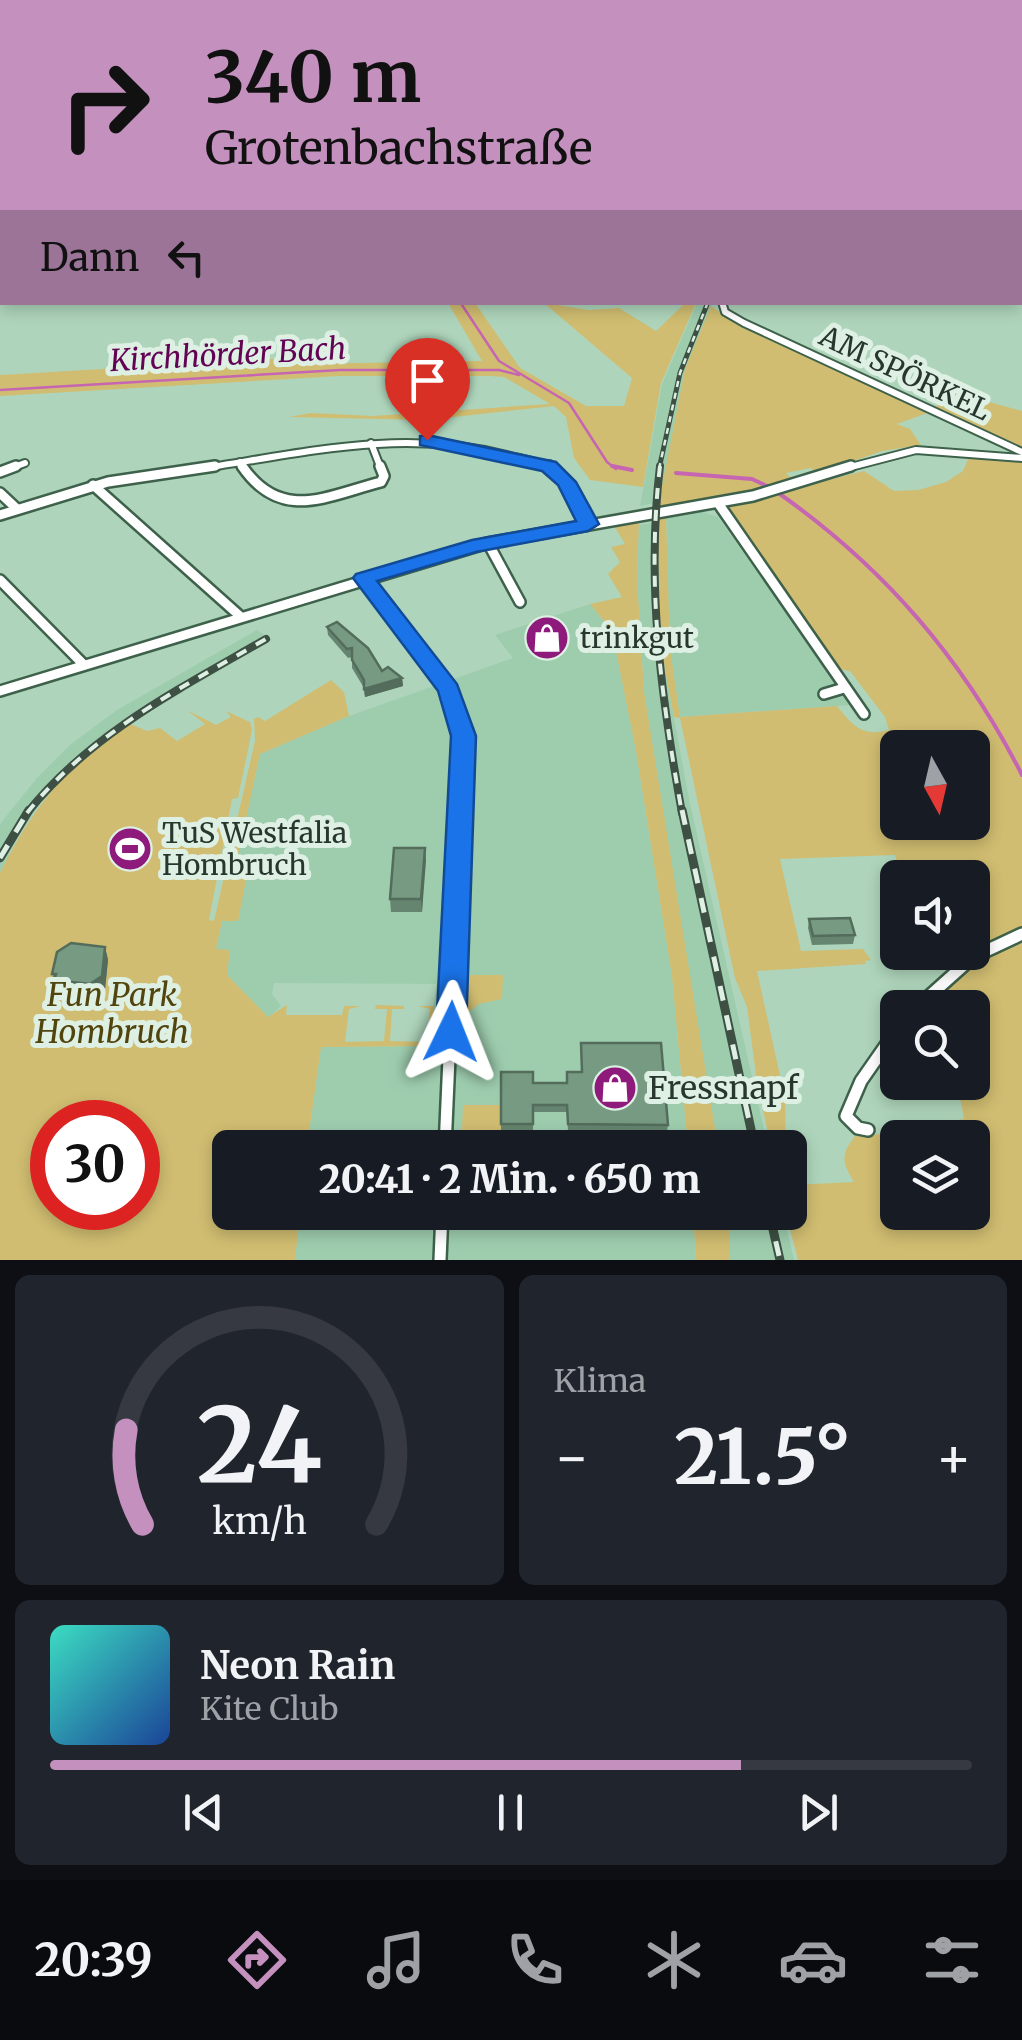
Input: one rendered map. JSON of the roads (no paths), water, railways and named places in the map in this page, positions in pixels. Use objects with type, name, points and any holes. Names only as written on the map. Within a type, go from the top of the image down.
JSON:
[{"type":"street","name":"AM SPÖRKEL","points":[[723,305],[725,312],[744,323],[1022,455]]},
{"type":"street","points":[[0,515],[93,485],[371,443],[434,441],[544,464],[562,476],[588,524]]},
{"type":"street","points":[[240,462],[246,474],[283,502],[296,504],[381,482],[384,476],[371,443]]},
{"type":"street","points":[[0,691],[488,542],[754,496],[916,450],[1022,455]]},
{"type":"street","points":[[0,472],[24,463]]},
{"type":"street","points":[[93,485],[241,617]]},
{"type":"street","points":[[0,492],[16,508]]},
{"type":"street","points":[[718,503],[864,714]]},
{"type":"street","points":[[488,542],[520,602]]},
{"type":"street","points":[[364,578],[449,689],[464,736],[446,1130]]},
{"type":"street","points":[[0,580],[84,665]]},
{"type":"street","points":[[824,694],[844,688]]},
{"type":"street","points":[[936,990],[973,956],[1022,934]]},
{"type":"street","points":[[868,1130],[851,1123],[846,1116],[864,1075],[880,1053]]},
{"type":"street","points":[[440,1260],[441,1230]]},
{"type":"waterway","points":[[462,305],[499,361],[569,403],[612,466]]},
{"type":"waterway","name":"Kirchhörder Bach","points":[[0,390],[340,370],[499,370],[519,375]]},
{"type":"waterway","points":[[612,466],[632,470]]},
{"type":"waterway","points":[[612,466],[616,469]]},
{"type":"waterway","points":[[676,473],[752,479],[769,487]]},
{"type":"waterway","points":[[777,492],[852,552],[918,618],[974,692],[1022,775]]},
{"type":"railway","points":[[659,469],[680,373],[707,305]]},
{"type":"railway","points":[[660,466],[655,597],[668,726],[682,813]]},
{"type":"railway","points":[[28,812],[79,759],[108,736],[169,695],[266,639]]},
{"type":"railway","points":[[682,810],[751,1130]]},
{"type":"railway","points":[[0,858],[28,812]]},
{"type":"railway","points":[[773,1230],[780,1260]]},
{"type":"place","name":"trinkgut","points":[[547,638]]},
{"type":"place","name":"TuS Westfalia Hombruch","points":[[130,849]]},
{"type":"place","name":"Fressnapf","points":[[615,1088]]},
{"type":"park label","name":"Fun Park Hombruch","points":[[112,1014]]}]
